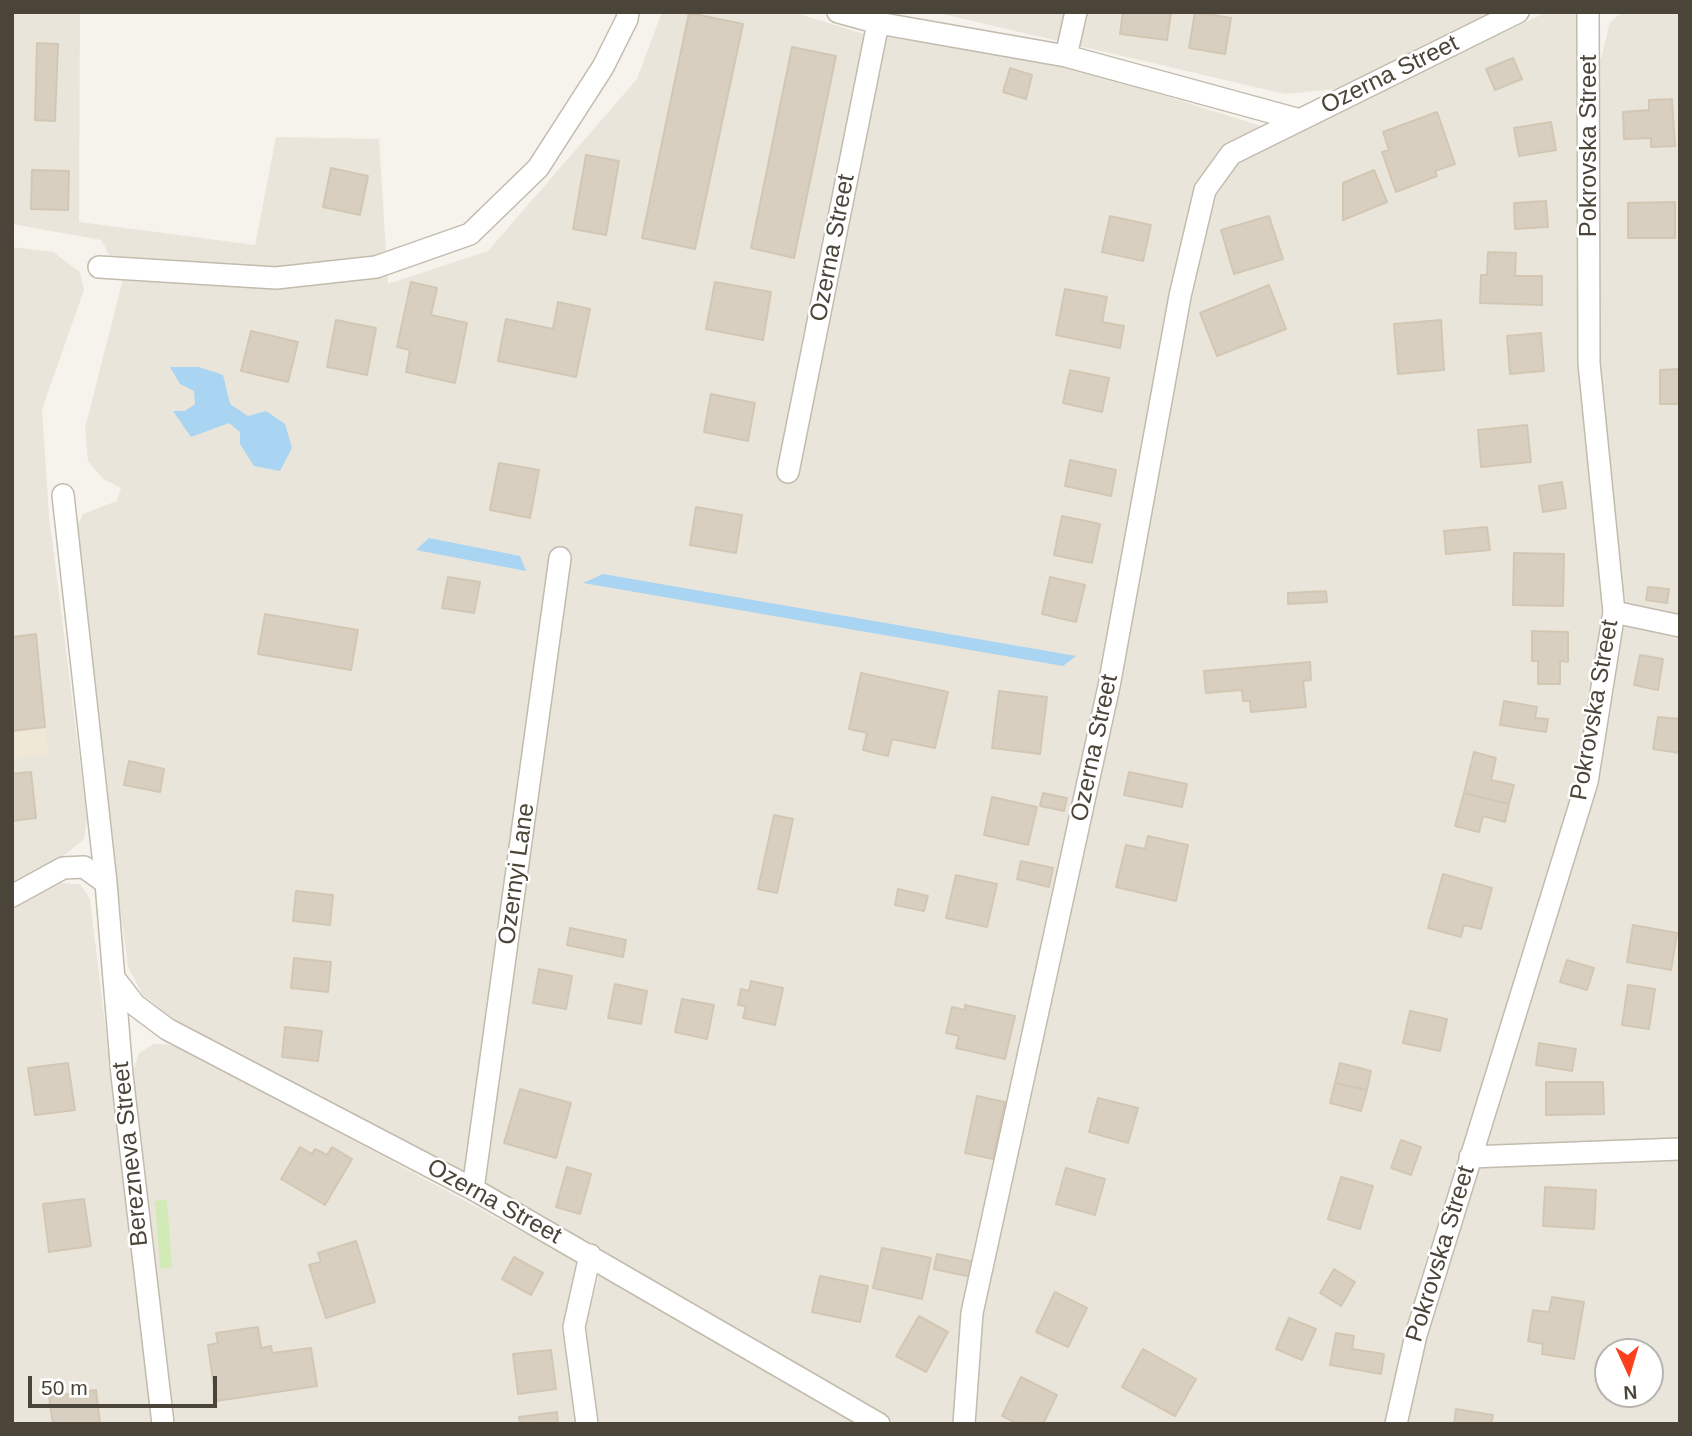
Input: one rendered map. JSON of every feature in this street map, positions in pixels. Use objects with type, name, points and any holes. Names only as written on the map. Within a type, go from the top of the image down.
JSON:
[{"type":"street","points":[[99,267],[276,278],[376,267],[470,234],[538,168],[603,67],[628,12]]},
{"type":"street","name":"Ozerna Street","points":[[838,12],[878,23],[1066,56],[1300,120]]},
{"type":"street","points":[[1066,56],[1076,12]]},
{"type":"street","name":"Ozerna Street","points":[[964,1424],[972,1313],[1109,686],[1180,296],[1205,190],[1231,154],[1518,12]]},
{"type":"street","name":"Pokrovska Street","points":[[1396,1424],[1416,1335],[1587,782],[1614,612],[1589,363],[1592,13]]},
{"type":"street","name":"Ozerna Street","points":[[788,472],[878,23]]},
{"type":"street","name":"Berezneva Street","points":[[63,495],[106,883],[122,1075],[163,1424]]},
{"type":"street","name":"Ozernyi Lane","points":[[473,1189],[560,558]]},
{"type":"street","points":[[1614,612],[1680,626]]},
{"type":"street","points":[[12,895],[63,868],[84,867],[106,883]]},
{"type":"street","name":"Ozerna Street","points":[[114,978],[135,1005],[167,1029],[473,1189],[879,1424]]},
{"type":"street","points":[[1470,1157],[1680,1149]]},
{"type":"street","points":[[587,1424],[574,1327],[590,1255]]},
{"type":"shaded area","points":[[12,12],[80,12],[79,222],[255,245],[276,137],[379,139],[388,284],[488,251],[637,79],[662,12],[793,12],[860,33],[1067,65],[1290,135],[1547,12],[1578,12],[1584,60],[1601,59],[1610,22],[1623,12],[1680,12],[1680,1424],[894,1424],[594,1245],[171,1017],[143,995],[128,967],[71,539],[83,514],[117,501],[121,488],[103,479],[88,461],[85,428],[123,279],[101,240],[12,224]]},
{"type":"shaded area","points":[[934,12],[1495,12],[1345,88],[1285,94]]},
{"type":"shaded area","points":[[12,247],[53,252],[80,272],[84,290],[42,409],[49,515],[87,819],[84,839],[66,854],[12,882]]},
{"type":"shaded area","points":[[36,634],[48,754],[12,758],[12,637]]},
{"type":"shaded area","points":[[61,883],[80,884],[90,899],[153,1424],[12,1424],[12,909]]},
{"type":"shaded area","points":[[154,1044],[177,1045],[578,1262],[584,1330],[600,1272],[862,1424],[172,1424],[131,1077],[139,1053]]},
{"type":"green space","points":[[167,1200],[172,1267],[160,1269],[155,1201]]},
{"type":"water","points":[[170,367],[199,367],[223,375],[230,404],[248,416],[266,411],[285,424],[292,448],[280,471],[254,466],[240,444],[240,432],[229,423],[191,437],[173,411],[185,411],[195,404],[194,391],[180,384]]},
{"type":"water","points":[[429,538],[520,556],[526,571],[416,550]]},
{"type":"water","points":[[603,574],[1076,656],[1063,666],[583,583]]},
{"type":"building","points":[[1123,12],[1171,12],[1167,40],[1120,34]]},
{"type":"building","points":[[1195,12],[1231,18],[1225,54],[1189,48]]},
{"type":"building","points":[[689,13],[743,24],[695,249],[642,238]]},
{"type":"building","points":[[37,43],[58,44],[55,121],[35,120]]},
{"type":"building","points":[[792,47],[836,56],[794,258],[751,248]]},
{"type":"building","points":[[1513,58],[1522,79],[1495,90],[1486,69]]},
{"type":"building","points":[[1010,68],[1032,75],[1026,99],[1003,92]]},
{"type":"building","points":[[1672,99],[1675,146],[1651,147],[1651,138],[1624,139],[1623,112],[1649,110],[1649,100]]},
{"type":"building","points":[[1437,112],[1455,164],[1435,171],[1437,176],[1396,192],[1382,152],[1389,150],[1383,132]]},
{"type":"building","points":[[1551,122],[1556,150],[1519,156],[1514,128]]},
{"type":"building","points":[[586,155],[619,161],[606,235],[573,229]]},
{"type":"building","points":[[331,168],[368,176],[360,215],[323,207]]},
{"type":"building","points":[[32,170],[69,171],[68,210],[31,209]]},
{"type":"building","points":[[1374,170],[1387,202],[1343,220],[1343,183]]},
{"type":"building","points":[[1546,201],[1548,227],[1515,229],[1514,203]]},
{"type":"building","points":[[1675,202],[1675,238],[1628,238],[1628,203]]},
{"type":"building","points":[[1110,216],[1151,225],[1143,261],[1102,252]]},
{"type":"building","points":[[1269,216],[1283,259],[1234,274],[1221,230]]},
{"type":"building","points":[[1488,252],[1516,253],[1515,276],[1542,276],[1542,305],[1480,303],[1481,275],[1487,275]]},
{"type":"building","points":[[411,282],[437,288],[431,315],[467,323],[455,383],[406,372],[410,350],[397,347]]},
{"type":"building","points":[[715,282],[771,292],[763,340],[706,329]]},
{"type":"building","points":[[1269,285],[1286,329],[1217,356],[1200,313]]},
{"type":"building","points":[[1065,289],[1107,297],[1102,322],[1124,326],[1120,348],[1056,335]]},
{"type":"building","points":[[558,302],[590,309],[576,377],[498,361],[506,319],[553,329]]},
{"type":"building","points":[[336,320],[376,328],[367,375],[327,367]]},
{"type":"building","points":[[1441,320],[1444,370],[1398,374],[1394,324]]},
{"type":"building","points":[[251,331],[298,342],[288,382],[241,371]]},
{"type":"building","points":[[1541,333],[1544,371],[1510,374],[1507,336]]},
{"type":"building","points":[[1680,369],[1680,404],[1660,404],[1660,370]]},
{"type":"building","points":[[1070,370],[1109,378],[1102,412],[1063,403]]},
{"type":"building","points":[[711,394],[755,403],[748,441],[704,432]]},
{"type":"building","points":[[1527,425],[1531,462],[1481,467],[1478,430]]},
{"type":"building","points":[[1070,460],[1116,470],[1111,496],[1065,486]]},
{"type":"building","points":[[499,463],[539,470],[530,518],[490,510]]},
{"type":"building","points":[[1562,482],[1566,508],[1543,512],[1539,486]]},
{"type":"building","points":[[696,507],[742,515],[736,553],[690,545]]},
{"type":"building","points":[[1062,516],[1100,524],[1092,563],[1054,555]]},
{"type":"building","points":[[1487,527],[1490,550],[1446,554],[1444,531]]},
{"type":"building","points":[[1514,553],[1564,554],[1563,606],[1513,605]]},
{"type":"building","points":[[448,577],[480,582],[474,613],[442,608]]},
{"type":"building","points":[[1050,577],[1085,585],[1076,622],[1042,614]]},
{"type":"building","points":[[1648,587],[1669,589],[1667,603],[1646,600]]},
{"type":"building","points":[[1326,591],[1327,602],[1288,604],[1288,593]]},
{"type":"building","points":[[265,614],[358,630],[351,670],[258,654]]},
{"type":"building","points":[[1532,631],[1568,632],[1568,662],[1560,661],[1560,684],[1538,684],[1538,661],[1532,661]]},
{"type":"building","points":[[36,634],[45,727],[12,731],[12,637]]},
{"type":"building","points":[[1640,655],[1663,659],[1658,690],[1634,685]]},
{"type":"building","points":[[1310,662],[1311,680],[1303,681],[1306,707],[1251,712],[1250,701],[1243,701],[1242,690],[1206,693],[1204,671]]},
{"type":"building","points":[[861,673],[948,692],[935,748],[892,739],[888,756],[863,750],[867,733],[849,729]]},
{"type":"building","points":[[999,691],[1047,697],[1040,754],[992,748]]},
{"type":"building","points":[[1504,701],[1537,707],[1535,718],[1548,719],[1546,732],[1500,725]]},
{"type":"building","points":[[1658,717],[1680,719],[1680,753],[1653,749]]},
{"type":"building","points":[[1474,752],[1496,758],[1491,780],[1514,785],[1509,804],[1464,793]]},
{"type":"building","points":[[129,761],[164,769],[160,792],[124,785]]},
{"type":"building","points":[[31,772],[36,818],[12,821],[12,774]]},
{"type":"building","points":[[1129,772],[1187,784],[1182,807],[1124,795]]},
{"type":"building","points":[[1043,793],[1067,798],[1064,811],[1040,806]]},
{"type":"building","points":[[1464,793],[1509,804],[1505,822],[1483,816],[1479,832],[1455,826]]},
{"type":"building","points":[[992,797],[1037,807],[1028,845],[984,835]]},
{"type":"building","points":[[774,815],[793,819],[777,893],[758,889]]},
{"type":"building","points":[[1148,836],[1188,845],[1176,901],[1116,887],[1126,845],[1145,849]]},
{"type":"building","points":[[1021,861],[1053,868],[1049,887],[1017,879]]},
{"type":"building","points":[[1443,874],[1492,888],[1481,929],[1464,925],[1461,937],[1428,928]]},
{"type":"building","points":[[956,875],[997,884],[987,927],[946,918]]},
{"type":"building","points":[[898,889],[928,896],[924,911],[895,905]]},
{"type":"building","points":[[296,891],[333,895],[330,925],[293,921]]},
{"type":"building","points":[[1633,925],[1677,933],[1671,970],[1627,962]]},
{"type":"building","points":[[570,928],[626,940],[623,957],[567,945]]},
{"type":"building","points":[[294,958],[331,962],[328,992],[291,988]]},
{"type":"building","points":[[1567,960],[1594,968],[1587,990],[1560,982]]},
{"type":"building","points":[[539,969],[572,976],[566,1009],[533,1003]]},
{"type":"building","points":[[751,981],[783,988],[775,1025],[743,1018],[746,1006],[738,1005],[741,989],[749,991]]},
{"type":"building","points":[[615,984],[647,991],[641,1024],[608,1018]]},
{"type":"building","points":[[1628,985],[1655,989],[1649,1029],[1622,1025]]},
{"type":"building","points":[[682,999],[714,1005],[707,1039],[675,1032]]},
{"type":"building","points":[[965,1005],[1015,1016],[1005,1059],[956,1048],[959,1036],[946,1033],[952,1007],[965,1010]]},
{"type":"building","points":[[1410,1011],[1447,1019],[1440,1051],[1403,1043]]},
{"type":"building","points":[[285,1027],[322,1031],[318,1061],[282,1057]]},
{"type":"building","points":[[1539,1043],[1576,1049],[1572,1071],[1536,1065]]},
{"type":"building","points":[[68,1063],[75,1110],[35,1115],[28,1068]]},
{"type":"building","points":[[1340,1063],[1371,1071],[1367,1090],[1335,1083]]},
{"type":"building","points":[[1546,1082],[1603,1082],[1604,1114],[1546,1115]]},
{"type":"building","points":[[1335,1083],[1367,1090],[1361,1111],[1330,1103]]},
{"type":"building","points":[[520,1089],[571,1103],[556,1158],[504,1143]]},
{"type":"building","points":[[977,1096],[1005,1102],[993,1159],[965,1153]]},
{"type":"building","points":[[1098,1098],[1138,1108],[1128,1143],[1089,1132]]},
{"type":"building","points":[[1401,1140],[1421,1147],[1411,1175],[1391,1168]]},
{"type":"building","points":[[300,1147],[312,1154],[315,1149],[327,1155],[332,1147],[352,1159],[325,1205],[281,1179]]},
{"type":"building","points":[[567,1167],[591,1174],[580,1214],[556,1207]]},
{"type":"building","points":[[1066,1168],[1105,1179],[1095,1215],[1056,1204]]},
{"type":"building","points":[[1341,1177],[1373,1186],[1360,1229],[1328,1219]]},
{"type":"building","points":[[1545,1187],[1596,1190],[1594,1229],[1543,1226]]},
{"type":"building","points":[[84,1199],[91,1246],[49,1252],[43,1204]]},
{"type":"building","points":[[356,1241],[375,1302],[326,1318],[309,1265],[321,1262],[318,1253]]},
{"type":"building","points":[[882,1248],[931,1258],[922,1299],[873,1288]]},
{"type":"building","points":[[937,1254],[975,1262],[971,1277],[934,1269]]},
{"type":"building","points":[[514,1257],[543,1273],[531,1295],[502,1279]]},
{"type":"building","points":[[1334,1269],[1355,1282],[1341,1306],[1320,1293]]},
{"type":"building","points":[[820,1276],[868,1286],[860,1322],[812,1312]]},
{"type":"building","points":[[1055,1292],[1087,1308],[1068,1347],[1036,1332]]},
{"type":"building","points":[[1552,1297],[1584,1302],[1574,1359],[1542,1354],[1543,1344],[1528,1341],[1533,1310],[1549,1312]]},
{"type":"building","points":[[919,1316],[948,1332],[926,1372],[896,1356]]},
{"type":"building","points":[[1289,1318],[1316,1329],[1302,1360],[1276,1349]]},
{"type":"building","points":[[258,1327],[261,1348],[271,1346],[272,1353],[311,1348],[317,1386],[216,1401],[208,1345],[218,1343],[216,1333]]},
{"type":"building","points":[[1336,1333],[1354,1336],[1352,1349],[1384,1354],[1381,1374],[1330,1365]]},
{"type":"building","points":[[1143,1349],[1196,1379],[1175,1416],[1122,1387]]},
{"type":"building","points":[[551,1350],[556,1389],[518,1394],[513,1354]]},
{"type":"building","points":[[1021,1377],[1057,1395],[1043,1424],[1019,1424],[1002,1416]]},
{"type":"building","points":[[96,1390],[100,1424],[53,1424],[49,1397]]},
{"type":"building","points":[[1456,1409],[1493,1415],[1491,1424],[1454,1424]]},
{"type":"building","points":[[557,1412],[558,1424],[520,1424],[519,1417]]}]
